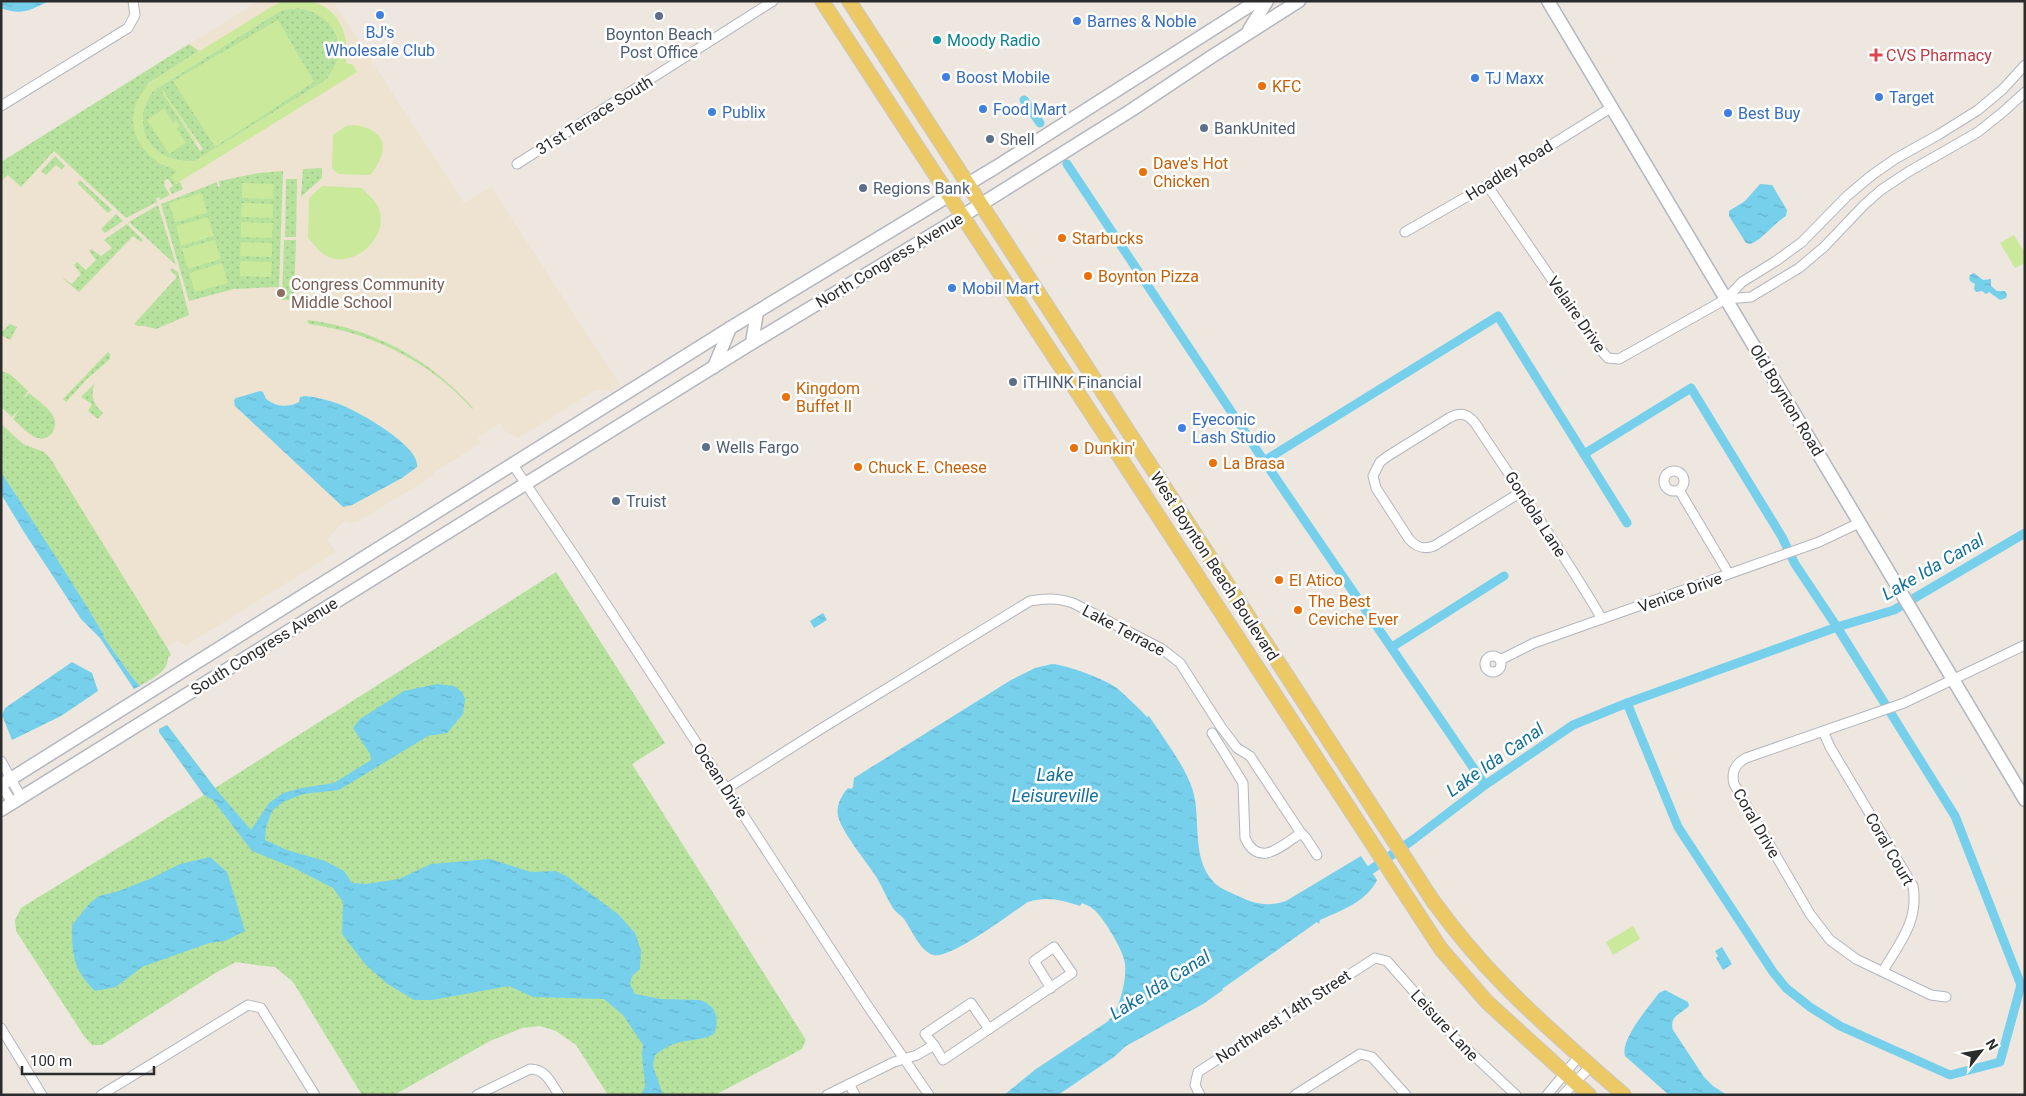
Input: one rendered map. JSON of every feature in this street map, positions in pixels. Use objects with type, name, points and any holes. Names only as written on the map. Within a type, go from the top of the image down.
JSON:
[{"type":"main road","name":"West Boynton Beach Boulevard","points":[[822,1],[1396,883],[1441,949],[1493,1007],[1589,1095]]},
{"type":"main road","name":"West Boynton Beach Boulevard","points":[[850,1],[1433,901],[1483,964],[1532,1013],[1624,1095]]},
{"type":"main road","name":"North Congress Avenue","points":[[513,465],[730,328],[1107,97],[1257,1]]},
{"type":"main road","points":[[1247,34],[1267,1]]},
{"type":"main road","points":[[1277,15],[1284,1]]},
{"type":"main road","name":"North Congress Avenue","points":[[527,484],[752,343],[1130,111],[1299,1]]},
{"type":"main road","name":"Old Boynton Road","points":[[1548,1],[2025,800]]},
{"type":"main road","points":[[752,343],[758,312]]},
{"type":"main road","points":[[714,367],[730,328]]},
{"type":"main road","points":[[1103,433],[1133,440]]},
{"type":"main road","points":[[1122,461],[1152,469]]},
{"type":"main road","name":"South Congress Avenue","points":[[4,783],[513,465]]},
{"type":"main road","name":"South Congress Avenue","points":[[11,803],[527,484]]},
{"type":"street","points":[[1,106],[128,28],[135,15],[133,1]]},
{"type":"street","name":"31st Terrace South","points":[[517,164],[773,1]]},
{"type":"street","points":[[1726,299],[1742,282],[1802,242],[1859,185],[1895,159],[1978,110],[2003,89],[2025,65]]},
{"type":"street","points":[[1726,299],[1751,297],[1799,268],[1824,247],[1881,190],[1908,172],[1978,132],[2025,92]]},
{"type":"street","name":"Hoadley Road","points":[[1405,232],[1487,185],[1612,107]]},
{"type":"street","name":"Velaire Drive","points":[[1487,185],[1608,358],[1619,359],[1627,356],[1726,299]]},
{"type":"street","name":"Gondola Lane","points":[[1521,492],[1434,546],[1424,549],[1409,539],[1376,488],[1373,476],[1375,469],[1388,456],[1449,418],[1457,414],[1464,414],[1470,417],[1521,492],[1602,619]]},
{"type":"street","name":"Ocean Drive","points":[[513,465],[865,1002],[929,1095]]},
{"type":"street","points":[[1679,490],[1729,574]]},
{"type":"street","name":"Venice Drive","points":[[1500,660],[1534,643],[1775,559],[1859,523]]},
{"type":"street","name":"Lake Terrace","points":[[726,790],[824,727],[1030,602],[1046,598],[1060,599],[1073,603],[1162,649],[1180,663],[1236,748],[1250,756],[1317,854]]},
{"type":"street","name":"Coral Drive","points":[[1946,997],[1930,995],[1856,959],[1842,950],[1819,928],[1734,784],[1733,772],[1740,761],[1904,703],[2025,645]]},
{"type":"street","name":"Coral Court","points":[[1823,731],[1830,747],[1913,886],[1915,900],[1913,917],[1883,971]]},
{"type":"street","points":[[1212,733],[1243,782],[1245,838],[1250,847],[1264,855],[1301,833]]},
{"type":"street","points":[[1,761],[4,783],[11,803]]},
{"type":"street","points":[[989,1029],[971,1003],[926,1034],[943,1060],[989,1029],[1051,988],[1072,974],[1054,947],[1034,961],[1051,988]]},
{"type":"street","name":"Northwest 14th Street","points":[[1200,1095],[1195,1085],[1195,1078],[1198,1072],[1375,958]]},
{"type":"street","name":"Leisure Lane","points":[[1375,958],[1387,961],[1455,1038],[1516,1095]]},
{"type":"street","points":[[102,1095],[242,1007],[255,1005],[261,1008],[315,1095]]},
{"type":"street","points":[[1,1028],[42,1095]]},
{"type":"street","points":[[827,1095],[894,1062],[917,1055],[934,1045]]},
{"type":"street","points":[[1295,1095],[1360,1054],[1372,1057],[1406,1095]]},
{"type":"street","points":[[1564,1095],[1580,1056]]},
{"type":"street","points":[[1547,1095],[1591,1066]]},
{"type":"street","points":[[477,1095],[530,1069],[542,1072],[559,1095]]},
{"type":"street","points":[[849,1084],[855,1095]]},
{"type":"shaded area","name":"Congress Community Middle School","points":[[259,1],[333,1],[464,203],[491,187],[619,383],[619,386],[612,391],[596,390],[518,438],[505,431],[500,423],[478,437],[481,443],[435,472],[431,477],[359,521],[350,523],[344,521],[327,539],[336,552],[187,645],[177,641],[143,664],[1,445],[1,162]]},
{"type":"green space","points":[[284,1],[306,1],[322,5],[330,11],[341,25],[344,34],[347,53],[346,63],[353,65],[357,72],[176,184],[171,177],[178,171],[162,164],[149,155],[140,143],[134,130],[133,117],[136,103],[145,89],[158,77],[271,7]],"holes":[[[298,8],[311,11],[322,17],[330,25],[339,45],[338,57],[334,68],[326,80],[195,161],[180,161],[167,157],[156,150],[148,141],[144,130],[143,117],[146,104],[153,91],[282,10]]]},
{"type":"green space","points":[[298,8],[311,11],[322,17],[330,25],[339,45],[338,57],[334,68],[326,80],[195,161],[180,161],[167,157],[156,150],[148,141],[144,130],[143,117],[146,104],[153,91],[282,10]],"holes":[[[162,92],[203,149],[200,151]],[[164,109],[173,123],[176,121],[179,127],[147,120]]]},
{"type":"green space","points":[[278,20],[314,82],[215,147],[173,81]]},
{"type":"green space","points":[[189,44],[199,51],[149,83],[135,108],[134,127],[159,163],[178,171],[172,177],[176,184],[180,182],[183,189],[172,194],[169,189],[173,186],[168,179],[164,181],[164,185],[170,195],[160,200],[159,197],[156,198],[157,202],[126,218],[54,151],[21,187],[8,175],[1,181],[1,162]]},
{"type":"green space","points":[[163,90],[196,141],[195,142],[162,92]]},
{"type":"green space","points":[[164,109],[173,123],[176,121],[179,127],[177,129],[186,143],[169,154],[147,120]]},
{"type":"green space","points":[[355,125],[374,132],[380,137],[382,143],[383,150],[380,158],[370,175],[338,174],[332,168],[333,135],[346,126]]},
{"type":"green space","points":[[55,156],[65,166],[62,170],[56,165],[46,175],[41,171]]},
{"type":"green space","points":[[322,168],[322,178],[301,197],[303,169]]},
{"type":"green space","points":[[283,171],[279,287],[234,289],[189,301],[161,204],[217,182],[218,187],[220,187],[219,181],[259,173]]},
{"type":"green space","points":[[286,179],[297,179],[296,237],[285,237]]},
{"type":"green space","points":[[80,180],[112,210],[108,213],[77,183]]},
{"type":"green space","points":[[242,183],[274,184],[273,199],[242,198]]},
{"type":"green space","points":[[322,186],[362,188],[377,205],[381,215],[377,236],[371,245],[353,257],[342,259],[327,257],[308,238],[309,198]]},
{"type":"green space","points":[[202,193],[207,213],[175,222],[169,203]]},
{"type":"green space","points":[[242,203],[273,204],[273,218],[241,217]]},
{"type":"green space","points":[[158,205],[176,265],[129,222]]},
{"type":"green space","points":[[116,214],[123,221],[105,233],[101,229]]},
{"type":"green space","points":[[208,217],[214,236],[181,246],[176,226]]},
{"type":"green space","points":[[241,222],[273,223],[272,238],[241,237]]},
{"type":"green space","points":[[127,224],[143,240],[141,242],[133,236],[79,292],[61,277],[72,284],[81,274],[74,265],[77,262],[86,270],[96,260],[89,251],[91,249],[101,256],[112,248],[104,240]]},
{"type":"green space","points":[[2014,235],[2025,253],[2025,263],[2015,268],[2000,243]]},
{"type":"green space","points":[[215,240],[221,259],[188,269],[182,249]]},
{"type":"green space","points":[[284,240],[296,240],[294,300],[282,300]]},
{"type":"green space","points":[[241,242],[272,243],[272,257],[240,256]]},
{"type":"green space","points":[[240,261],[272,262],[271,277],[240,276]]},
{"type":"green space","points":[[222,263],[228,283],[195,292],[189,273]]},
{"type":"green space","points":[[172,268],[178,272],[189,315],[156,329],[137,326],[134,324],[177,277],[170,270]]},
{"type":"green space","points":[[307,321],[333,324],[356,331],[399,349],[438,375],[473,408],[419,363],[377,342],[355,334],[309,324]]},
{"type":"green space","points":[[10,324],[17,327],[10,340],[1,335],[1,333]]},
{"type":"green space","points":[[108,352],[110,359],[87,379],[66,402],[63,399]]},
{"type":"green space","points":[[1,371],[10,374],[28,391],[23,399],[29,393],[52,414],[55,421],[54,428],[47,437],[42,439],[31,435],[13,419],[19,410],[12,417],[1,407]]},
{"type":"green space","points":[[95,383],[93,399],[103,413],[98,419],[88,411],[92,404],[81,397]]},
{"type":"green space","points":[[1,424],[23,444],[44,452],[50,458],[168,649],[171,655],[168,657],[162,671],[140,686],[103,636],[1,472]]},
{"type":"green space","points":[[556,572],[665,743],[632,764],[806,1040],[802,1049],[715,1095],[608,1095],[576,1045],[556,1031],[540,1026],[522,1028],[490,1041],[394,1095],[362,1095],[293,982],[275,967],[236,962],[217,972],[102,1045],[92,1045],[84,1036],[16,931],[15,920],[21,908],[204,795],[159,732],[159,729],[167,725],[215,788]]},
{"type":"green space","points":[[1633,926],[1640,939],[1613,955],[1606,942]]},
{"type":"water","points":[[1,1],[49,1],[26,11],[14,12],[1,8]]},
{"type":"water","points":[[1760,184],[1772,185],[1787,210],[1786,216],[1761,238],[1751,244],[1746,243],[1729,216],[1729,211],[1745,201]]},
{"type":"water","points":[[1974,273],[1983,280],[1991,279],[1991,286],[1997,291],[2005,291],[2006,298],[2000,300],[1989,292],[1986,294],[1982,291],[1976,292],[1974,289],[1975,284],[1969,279],[1970,275]]},
{"type":"water","points":[[260,391],[263,392],[266,399],[278,405],[295,404],[299,402],[300,397],[305,396],[339,404],[372,421],[399,439],[409,449],[417,467],[402,478],[352,505],[343,507],[235,406],[234,400],[236,398]]},
{"type":"water","points":[[1,472],[79,594],[103,636],[140,686],[134,689],[100,638],[81,619],[24,532],[1,494]]},
{"type":"water","points":[[823,613],[827,620],[814,628],[810,621]]},
{"type":"water","points":[[72,662],[92,673],[98,691],[61,716],[12,740],[2,715],[5,708]]},
{"type":"water","name":"Lake Leisureville","points":[[1052,664],[1077,670],[1106,681],[1118,689],[1147,717],[1149,716],[1189,779],[1197,814],[1200,855],[1204,867],[1211,878],[1221,888],[1255,903],[1279,903],[1286,901],[1361,856],[1377,880],[1360,900],[1320,920],[1319,924],[1317,922],[1203,1004],[1126,1046],[1114,1057],[1058,1095],[1004,1095],[1036,1069],[1107,1022],[1111,1017],[1121,995],[1125,971],[1124,958],[1112,934],[1097,912],[1087,905],[1082,903],[1080,906],[1042,899],[1028,902],[953,950],[941,955],[933,955],[924,949],[904,919],[893,908],[877,878],[844,831],[838,816],[838,809],[845,791],[853,787],[854,778],[1011,680],[1035,668]]},
{"type":"water","points":[[437,684],[454,686],[462,692],[465,699],[463,714],[447,733],[428,736],[339,790],[303,794],[283,802],[272,811],[266,827],[265,840],[287,850],[325,861],[344,871],[352,883],[366,884],[399,879],[431,864],[490,859],[531,872],[556,871],[568,877],[618,914],[635,933],[641,950],[640,969],[632,976],[630,984],[635,994],[661,999],[700,1000],[710,1005],[715,1013],[717,1023],[714,1034],[705,1038],[674,1044],[655,1055],[653,1066],[663,1095],[642,1095],[645,1085],[643,1045],[623,1015],[604,999],[533,997],[509,986],[432,1000],[414,1000],[386,983],[365,964],[342,934],[343,902],[333,888],[294,868],[252,851],[213,800],[204,795],[159,732],[159,729],[167,725],[215,788],[251,830],[269,803],[283,793],[334,783],[371,760],[370,754],[353,728],[360,719],[404,691]]},
{"type":"water","points":[[210,857],[227,872],[245,931],[225,941],[209,943],[142,967],[116,987],[95,991],[78,969],[72,945],[72,925],[90,903],[99,896],[119,891],[152,878],[180,864]]},
{"type":"water","points":[[1722,947],[1732,964],[1723,970],[1716,958],[1718,956],[1715,951]]},
{"type":"water","points":[[1665,990],[1688,1002],[1689,1006],[1674,1018],[1673,1030],[1704,1077],[1713,1086],[1727,1095],[1669,1095],[1625,1056],[1627,1041],[1631,1032],[1659,993]]},
{"type":"waterway","points":[[1024,100],[1040,123]]},
{"type":"waterway","points":[[1067,164],[1264,461],[1485,785]]},
{"type":"waterway","points":[[1264,461],[1498,316],[1627,523]]},
{"type":"waterway","points":[[1584,454],[1691,388],[1782,537],[1795,564],[1837,627],[1955,816],[2021,985],[2000,1062],[1950,1075],[1840,1026],[1810,1007],[1786,988],[1773,972],[1678,827],[1627,703]]},
{"type":"waterway","name":"Lake Ida Canal","points":[[1362,876],[1485,785],[1573,725],[1627,703],[1837,627],[1894,610],[2025,533]]},
{"type":"waterway","points":[[1392,647],[1504,576]]},
{"type":"place","name":"BJ's Wholesale Club","points":[[380,15]]},
{"type":"place","name":"Boynton Beach Post Office","points":[[659,16]]},
{"type":"place","name":"Barnes & Noble","points":[[1077,21]]},
{"type":"place","name":"Moody Radio","points":[[937,40]]},
{"type":"place","name":"CVS Pharmacy","points":[[1876,55]]},
{"type":"place","name":"Boost Mobile","points":[[946,77]]},
{"type":"place","name":"TJ Maxx","points":[[1475,78]]},
{"type":"place","name":"KFC","points":[[1262,86]]},
{"type":"place","name":"Target","points":[[1879,97]]},
{"type":"place","name":"Food Mart","points":[[983,109]]},
{"type":"place","name":"Publix","points":[[712,112]]},
{"type":"place","name":"Best Buy","points":[[1728,113]]},
{"type":"place","name":"BankUnited","points":[[1204,128]]},
{"type":"place","name":"Shell","points":[[990,139]]},
{"type":"place","name":"Dave's Hot Chicken","points":[[1143,172]]},
{"type":"place","name":"Regions Bank","points":[[863,188]]},
{"type":"place","name":"Starbucks","points":[[1062,238]]},
{"type":"place","name":"Boynton Pizza","points":[[1088,276]]},
{"type":"place","name":"Mobil Mart","points":[[952,288]]},
{"type":"place","name":"Congress Community Middle School","points":[[281,293]]},
{"type":"place","name":"iTHINK Financial","points":[[1013,382]]},
{"type":"place","name":"Kingdom Buffet II","points":[[786,397]]},
{"type":"place","name":"Eyeconic Lash Studio","points":[[1182,428]]},
{"type":"place","name":"Wells Fargo","points":[[706,447]]},
{"type":"place","name":"Dunkin'","points":[[1074,448]]},
{"type":"place","name":"La Brasa","points":[[1213,463]]},
{"type":"place","name":"Chuck E. Cheese","points":[[858,467]]},
{"type":"place","name":"Truist","points":[[616,501]]},
{"type":"place","name":"El Atico","points":[[1279,580]]},
{"type":"place","name":"The Best Ceviche Ever","points":[[1298,610]]}]
